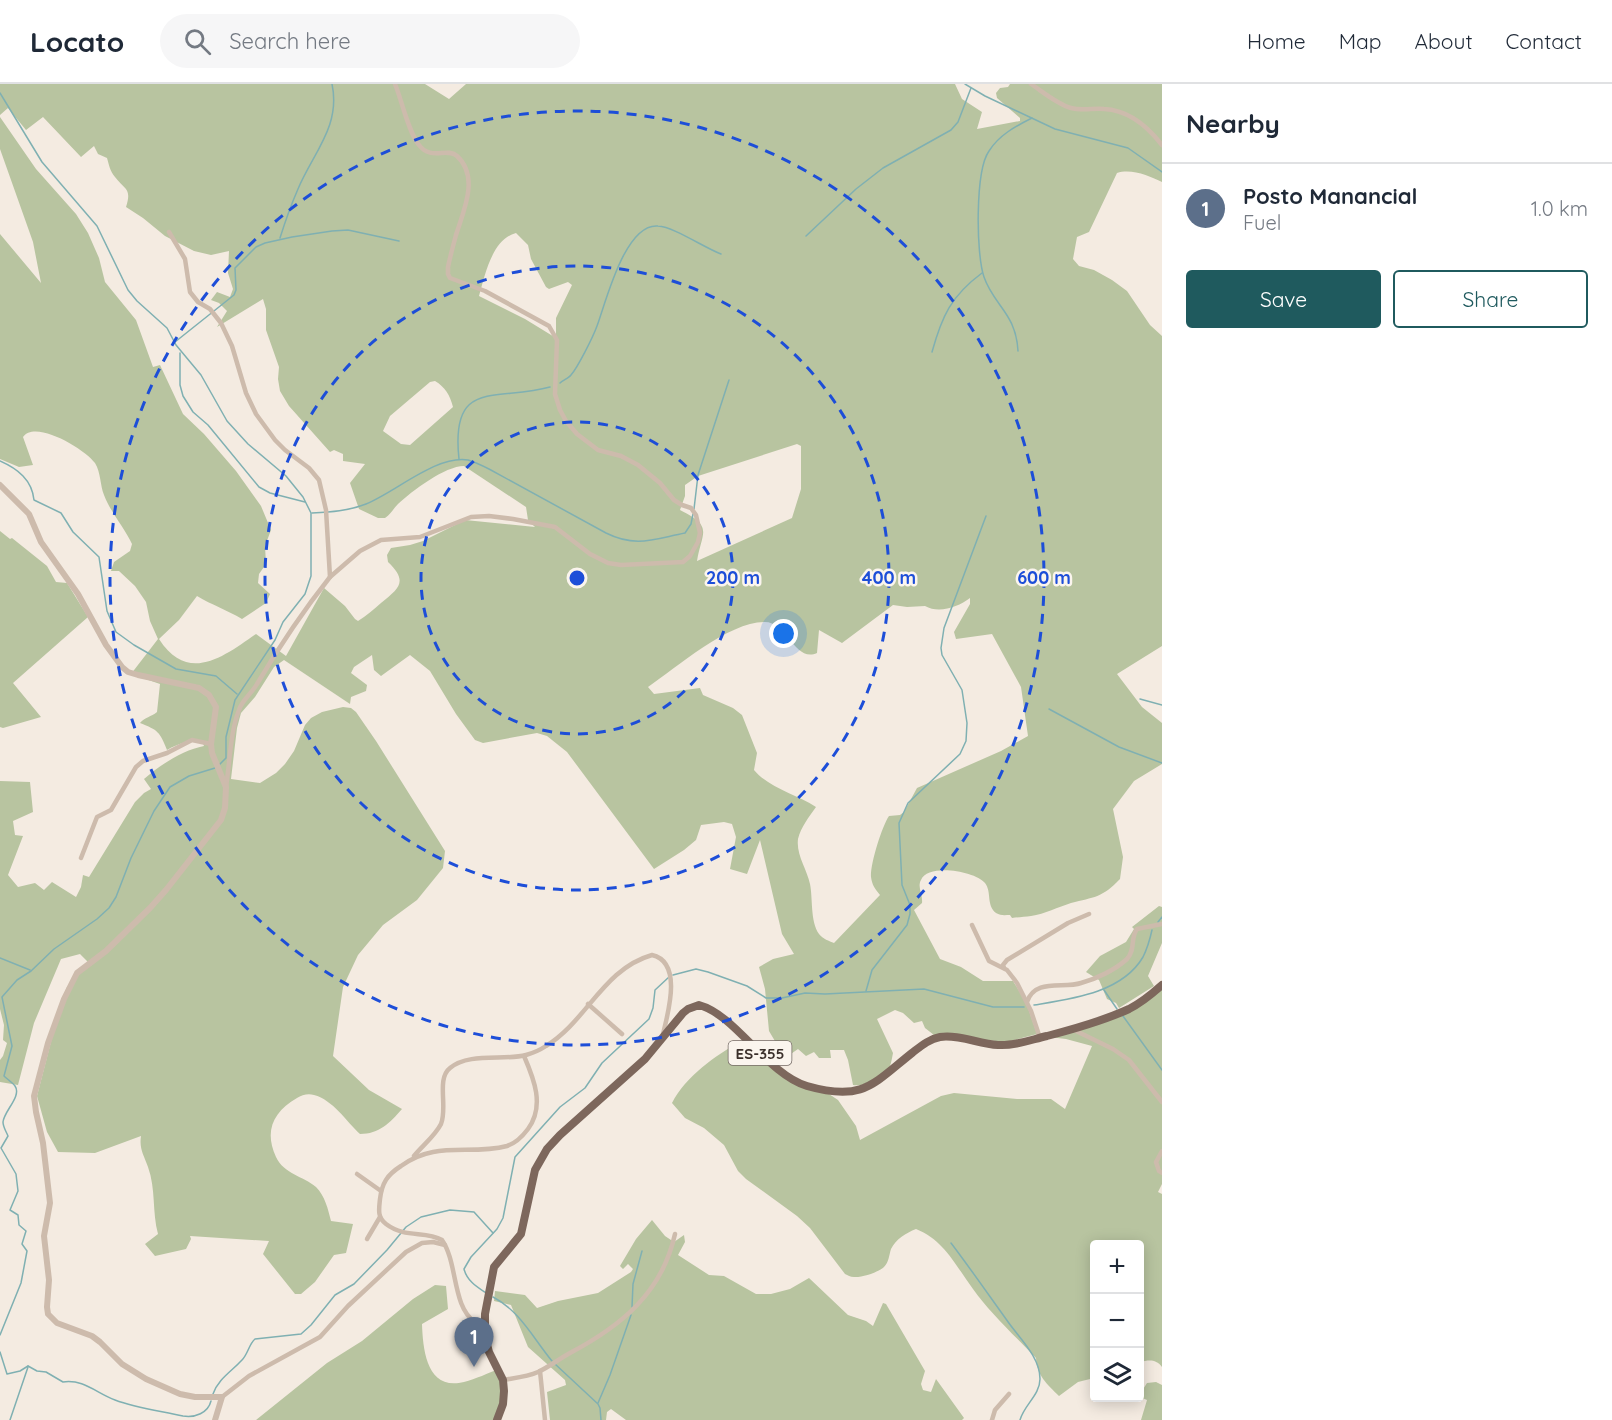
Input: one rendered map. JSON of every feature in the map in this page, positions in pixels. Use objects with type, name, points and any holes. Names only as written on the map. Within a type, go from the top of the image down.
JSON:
[{"type":"main road","name":"ES-355","points":[[503,1380],[489,1352],[485,1337],[487,1302],[494,1267],[521,1234],[535,1170],[542,1157],[560,1136],[645,1059],[688,1009],[699,1005],[705,1007],[731,1026],[788,1077],[807,1085],[846,1091],[864,1089],[872,1085],[922,1045],[934,1039],[947,1036],[996,1045],[1011,1045],[1072,1029],[1130,1009],[1162,986]]},
{"type":"main road","points":[[497,1420],[503,1404],[503,1380]]},
{"type":"street","points":[[222,1397],[195,1397],[180,1394],[146,1379],[122,1364],[92,1336],[57,1323],[48,1314],[46,1307],[49,1280],[44,1236],[51,1203],[34,1096],[48,1043],[64,999],[77,973],[120,937],[166,890],[221,820],[225,807],[231,745],[241,705],[313,599],[330,578],[360,551],[381,540],[420,537],[471,517],[513,519],[555,527],[598,560],[621,565],[683,562],[696,548],[700,533],[696,515],[691,508],[674,500],[660,483],[638,465],[621,456],[598,450],[566,422],[555,394],[557,340],[549,326],[485,291],[450,278],[448,267],[468,196],[466,171],[458,156],[453,153],[435,154],[419,145],[395,84]]},
{"type":"street","points":[[1031,84],[1071,108],[1121,112],[1150,130],[1162,145]]},
{"type":"street","points":[[169,232],[184,260],[190,292],[198,302],[210,309],[221,323],[232,346],[246,393],[256,414],[275,440],[309,468],[319,480],[326,510],[330,578]]},
{"type":"street","points":[[0,484],[29,514],[41,542],[78,594],[106,645],[122,667],[138,675],[198,688],[209,695],[216,707],[211,744],[214,759],[226,787]]},
{"type":"street","points":[[81,858],[98,817],[111,810],[136,767],[142,762],[167,753],[192,740],[211,744]]},
{"type":"street","points":[[1004,968],[1003,964],[1007,960],[1068,923],[1089,915]]},
{"type":"street","points":[[1028,1002],[1031,995],[1043,986],[1079,984],[1111,970],[1127,959],[1133,950],[1134,933],[1137,929],[1162,924]]},
{"type":"street","points":[[972,925],[989,961],[1004,968],[1017,983],[1028,1002],[1040,1038]]},
{"type":"street","points":[[367,1239],[380,1217],[381,1191],[387,1177],[414,1156],[440,1126],[445,1108],[443,1081],[451,1066],[479,1059],[524,1056],[537,1051],[555,1040],[615,975],[630,964],[652,955],[662,959],[667,966],[672,993],[663,1036]]},
{"type":"street","points":[[588,1004],[622,1034]]},
{"type":"street","points":[[1072,1029],[1113,1049],[1129,1060],[1162,1102]]},
{"type":"street","points":[[414,1156],[442,1150],[508,1146],[518,1140],[531,1124],[537,1106],[535,1083],[524,1056]]},
{"type":"street","points":[[1162,1151],[1156,1162],[1162,1173]]},
{"type":"street","points":[[357,1174],[381,1191]]},
{"type":"street","points":[[380,1217],[402,1233],[437,1237],[446,1245],[452,1261],[460,1302],[475,1322],[484,1323]]},
{"type":"street","points":[[503,1380],[548,1367],[588,1344],[619,1322],[648,1293],[665,1267],[671,1255],[675,1234]]},
{"type":"street","points":[[215,1420],[222,1397],[249,1376],[320,1337],[348,1306],[406,1252],[422,1243],[432,1242],[446,1245]]},
{"type":"street","points":[[540,1371],[545,1420]]},
{"type":"street","points":[[992,1420],[995,1410],[1009,1394]]},
{"type":"green space","points":[[0,84],[425,84],[449,99],[466,84],[955,84],[962,99],[982,112],[977,129],[1020,121],[1020,118],[997,98],[996,93],[1000,88],[1008,87],[1010,84],[1162,84],[1162,182],[1134,172],[1117,173],[1089,232],[1077,237],[1073,259],[1079,266],[1094,270],[1127,291],[1150,325],[1162,336],[1162,646],[1117,674],[1142,707],[1162,723],[1162,764],[1134,781],[1113,809],[1123,857],[1120,879],[1103,893],[1041,914],[1012,918],[1010,915],[1000,915],[993,910],[987,887],[980,879],[962,872],[942,870],[925,875],[921,880],[922,903],[914,910],[940,959],[961,967],[983,981],[1013,981],[1026,1002],[1037,1034],[1006,1042],[934,1035],[925,1028],[922,1021],[914,1023],[903,1013],[895,1010],[877,1019],[893,1053],[889,1068],[873,1081],[853,1085],[844,1050],[830,1050],[831,1058],[819,1058],[814,1052],[806,1056],[798,1049],[785,1058],[769,1031],[765,989],[759,967],[773,959],[794,954],[782,934],[760,840],[747,874],[730,869],[736,837],[732,824],[724,822],[701,825],[696,840],[654,869],[567,752],[547,736],[537,733],[483,743],[475,740],[430,671],[410,655],[381,676],[374,670],[372,655],[354,667],[351,673],[367,685],[366,691],[351,697],[350,704],[284,660],[274,667],[255,697],[241,713],[231,779],[260,783],[285,764],[311,718],[322,712],[343,707],[351,708],[376,741],[445,851],[443,868],[417,900],[383,925],[358,955],[343,987],[333,1056],[369,1090],[402,1109],[384,1127],[367,1134],[360,1134],[327,1101],[312,1094],[289,1103],[273,1123],[272,1148],[279,1163],[316,1187],[324,1199],[331,1221],[353,1224],[346,1253],[334,1255],[315,1282],[301,1294],[295,1294],[263,1254],[269,1241],[190,1236],[191,1239],[186,1249],[155,1256],[145,1244],[158,1234],[152,1184],[141,1148],[141,1136],[95,1153],[58,1152],[47,1132],[37,1096],[62,999],[67,987],[89,963],[80,954],[61,959],[34,1023],[18,1085],[0,1082],[0,1060],[7,1043],[3,1040],[4,1025],[0,1009],[0,781],[30,782],[33,812],[13,821],[15,835],[23,836],[8,875],[18,887],[35,883],[44,890],[52,882],[76,897],[83,875],[89,877],[135,802],[151,789],[144,779],[172,759],[204,746],[202,741],[192,741],[167,750],[158,732],[140,723],[157,712],[160,684],[131,674],[158,639],[150,621],[146,602],[135,586],[119,571],[111,571],[114,562],[130,551],[132,544],[107,502],[95,463],[81,450],[60,438],[38,432],[29,432],[23,437],[33,465],[19,467],[0,459],[0,234],[41,283],[33,242],[0,149],[0,117],[36,169],[76,214],[88,233],[99,258],[105,282],[136,320],[153,367],[160,365],[183,414],[236,471],[261,506],[271,530],[265,546],[266,564],[259,574],[258,583],[270,594],[266,603],[242,619],[197,596],[179,620],[159,639],[170,653],[182,660],[194,663],[206,662],[231,651],[256,634],[286,656],[324,588],[358,621],[393,593],[400,579],[388,562],[387,555],[391,548],[423,541],[465,520],[535,527],[528,520],[526,507],[464,466],[448,470],[429,480],[398,504],[385,518],[378,518],[359,509],[350,483],[365,464],[343,461],[343,454],[334,450],[330,452],[289,406],[280,391],[279,367],[266,330],[266,309],[263,299],[217,327],[227,311],[219,303],[211,300],[217,292],[230,297],[233,289],[228,273],[229,251],[211,255],[194,251],[165,236],[126,207],[128,193],[113,175],[107,158],[98,154],[94,146],[81,157],[43,117],[26,130],[8,108],[0,115]],"holes":[[[516,233],[528,245],[531,259],[546,287],[549,289],[568,282],[572,285],[556,318],[556,338],[525,319],[479,296],[495,250],[508,237]],[[435,381],[444,389],[453,407],[410,445],[401,444],[383,431],[390,416],[430,382]],[[797,444],[801,446],[801,489],[792,518],[697,561],[703,536],[702,526],[680,510],[685,496],[685,485],[698,476]],[[970,598],[970,604],[954,632],[956,639],[992,634],[1021,687],[1028,736],[1001,751],[917,788],[904,812],[900,815],[889,816],[874,855],[871,871],[873,885],[880,895],[834,943],[826,940],[816,929],[810,884],[798,845],[801,830],[816,807],[767,782],[754,770],[757,753],[742,715],[733,708],[703,695],[700,688],[654,694],[648,687],[720,637],[751,624],[765,622],[773,624],[797,648],[809,655],[817,653],[819,630],[842,643],[893,605],[942,609],[954,607]]]},
{"type":"green space","points":[[0,531],[47,566],[56,582],[67,583],[88,617],[13,683],[41,717],[3,728],[0,727]]},
{"type":"green space","points":[[1159,906],[1162,907],[1162,943],[1148,976],[1154,986],[1119,1008],[1116,1003],[1107,999],[1099,980],[1086,972],[1100,956],[1126,942],[1134,929],[1132,927]]},
{"type":"green space","points":[[1162,988],[1162,1184],[1158,1192],[1162,1194],[1162,1367],[1152,1361],[1144,1361],[1144,1240],[1090,1240],[1090,1379],[1078,1382],[1059,1396],[1041,1375],[1036,1358],[987,1307],[949,1254],[934,1240],[916,1229],[905,1234],[896,1242],[882,1269],[861,1277],[845,1274],[810,1228],[746,1179],[738,1171],[724,1145],[704,1128],[685,1118],[672,1103],[693,1075],[741,1041],[793,1083],[829,1094],[838,1100],[856,1126],[860,1140],[941,1096],[954,1093],[1017,1099],[1051,1099],[1065,1109],[1092,1046],[1049,1037],[1115,1017]]},
{"type":"green space","points":[[652,1220],[665,1236],[674,1242],[684,1235],[685,1242],[678,1255],[709,1275],[724,1276],[756,1294],[771,1294],[790,1289],[809,1278],[848,1315],[873,1326],[883,1303],[886,1304],[925,1371],[921,1384],[923,1390],[931,1392],[936,1379],[964,1418],[962,1420],[626,1420],[611,1409],[607,1412],[606,1420],[550,1420],[547,1392],[566,1385],[565,1380],[528,1347],[511,1305],[494,1301],[495,1291],[525,1295],[537,1308],[598,1293],[631,1272],[633,1269],[628,1264],[623,1269],[620,1266],[636,1239]]},
{"type":"green space","points":[[435,1285],[446,1286],[448,1309],[422,1324],[426,1357],[430,1366],[442,1381],[452,1383],[468,1381],[499,1369],[503,1391],[495,1420],[256,1420],[327,1363],[362,1341],[413,1299]]},
{"type":"green space","points":[[1156,1382],[1162,1385],[1162,1420],[1141,1420],[1147,1400],[1144,1399],[1144,1388],[1147,1383]]},
{"type":"waterway","points":[[280,238],[298,189],[329,126],[333,113],[332,84]]},
{"type":"waterway","points":[[965,84],[1055,129],[1128,148],[1162,172]]},
{"type":"waterway","points":[[806,236],[856,189],[883,168],[951,130],[958,122],[971,88]]},
{"type":"waterway","points":[[0,93],[42,162],[97,226],[128,290],[167,328],[176,345],[201,375],[227,421],[248,444],[286,476],[303,497],[311,513],[311,576],[305,594],[283,622],[275,640],[235,700],[226,737],[226,758],[219,765]]},
{"type":"waterway","points":[[1018,351],[1013,327],[988,287],[981,266],[978,232],[979,194],[984,161],[993,145],[1014,128],[1032,118]]},
{"type":"waterway","points":[[560,383],[570,376],[581,359],[597,326],[618,266],[636,237],[646,228],[665,227],[721,254]]},
{"type":"waterway","points":[[175,342],[234,295],[236,290],[235,268],[256,247],[292,237],[348,230],[399,241]]},
{"type":"waterway","points":[[932,352],[949,308],[963,290],[982,273]]},
{"type":"waterway","points":[[180,353],[180,385],[183,396],[193,412],[208,425],[259,487],[270,493],[305,502]]},
{"type":"waterway","points":[[694,509],[698,475],[729,380]]},
{"type":"waterway","points":[[459,459],[458,433],[462,415],[470,404],[481,398],[550,387]]},
{"type":"waterway","points":[[312,513],[346,510],[366,504],[443,463],[468,460],[482,465],[617,538],[645,541],[685,533],[691,524],[693,514]]},
{"type":"waterway","points":[[0,461],[23,476],[33,493],[34,500],[61,513],[73,532],[99,557],[107,611],[116,632],[176,669],[216,676],[237,694]]},
{"type":"waterway","points":[[866,991],[872,970],[907,925],[910,914],[910,905],[902,885],[899,823],[908,803],[960,754],[966,741],[967,723],[962,690],[942,655],[941,648],[944,628],[986,516]]},
{"type":"waterway","points":[[1140,699],[1162,705]]},
{"type":"waterway","points":[[1049,709],[1119,747],[1162,763]]},
{"type":"waterway","points":[[0,1335],[21,1283],[27,1251],[22,1244],[26,1231],[19,1225],[18,1215],[10,1210],[18,1191],[16,1174],[1,1148],[8,1136],[3,1122],[4,1118],[15,1099],[17,1090],[4,1076],[12,1046],[2,997],[17,980],[31,971],[54,949],[109,908],[154,811],[170,787],[189,776],[215,768]]},
{"type":"waterway","points":[[1158,922],[1162,917]]},
{"type":"waterway","points":[[1034,1005],[1079,997],[1122,979],[1143,957],[1152,930]]},
{"type":"waterway","points":[[0,958],[30,970]]},
{"type":"waterway","points":[[673,975],[696,969],[747,986],[766,998],[782,998],[805,993],[924,989],[993,1007],[1024,1007]]},
{"type":"waterway","points":[[486,1293],[470,1280],[464,1269],[471,1257],[497,1229],[503,1218],[515,1157],[560,1107],[585,1088],[602,1063],[649,1019],[655,990],[669,977]]},
{"type":"waterway","points":[[1104,990],[1117,1009]]},
{"type":"waterway","points":[[1123,1016],[1162,1070]]},
{"type":"waterway","points":[[213,1394],[222,1380],[244,1358],[255,1339],[301,1334],[335,1295],[354,1284],[406,1227],[421,1217],[450,1210],[474,1212],[493,1233]]},
{"type":"waterway","points":[[951,1243],[1036,1362],[1039,1371],[1039,1385],[1020,1420]]},
{"type":"waterway","points":[[632,1307],[633,1284],[642,1251]]},
{"type":"waterway","points":[[493,1297],[519,1317],[552,1361]]},
{"type":"waterway","points":[[598,1403],[631,1315]]},
{"type":"waterway","points":[[0,1352],[7,1374],[20,1371],[28,1366]]},
{"type":"waterway","points":[[555,1364],[598,1404],[601,1420]]},
{"type":"waterway","points":[[28,1366],[37,1371],[46,1372],[63,1382],[84,1385],[123,1403],[183,1416],[200,1414],[207,1409],[211,1401]]},
{"type":"waterway","points":[[10,1420],[28,1367]]},
{"type":"place","name":"Posto Manancial","points":[[474,1367]]}]
